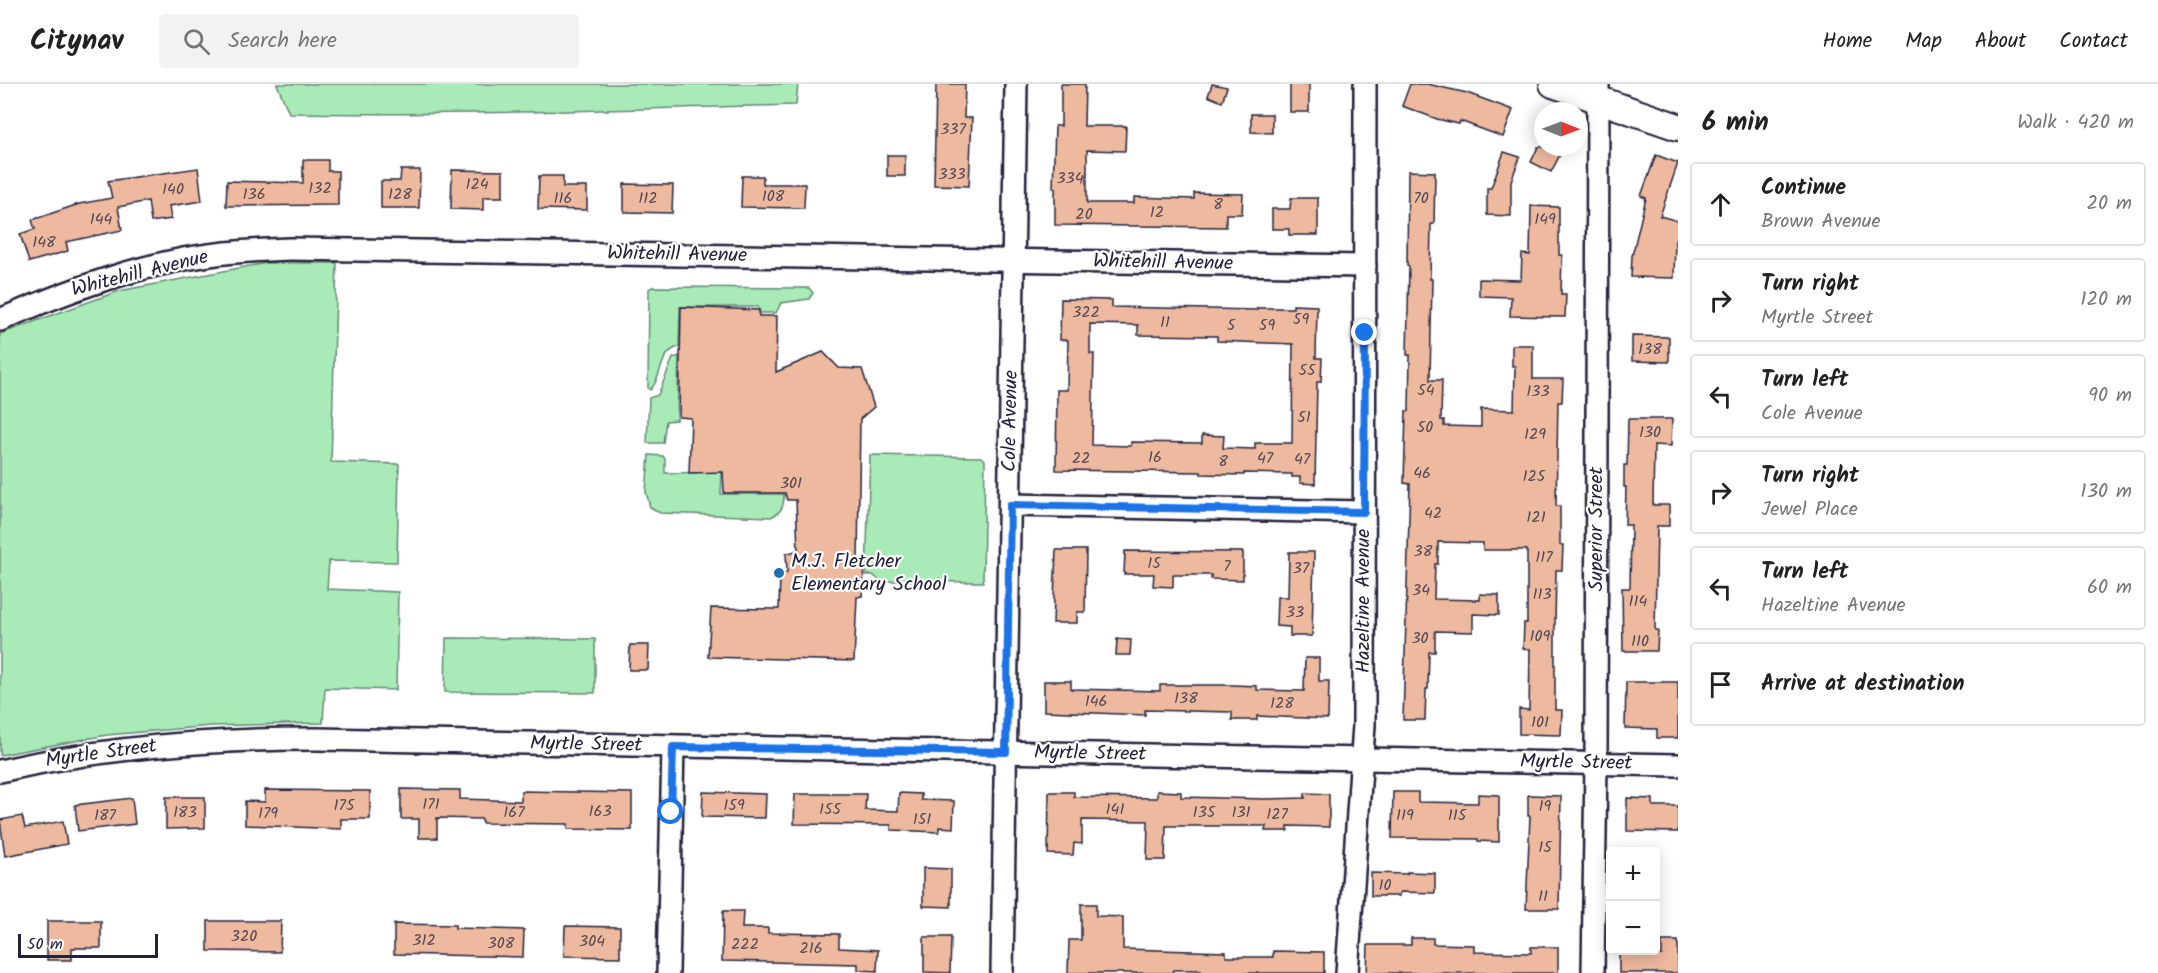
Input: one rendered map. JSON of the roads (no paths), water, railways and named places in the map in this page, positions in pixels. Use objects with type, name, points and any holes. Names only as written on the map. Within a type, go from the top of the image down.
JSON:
[{"type":"main road","points":[[1553,84],[1598,92],[1678,127]]},
{"type":"street","name":"Cole Avenue","points":[[1002,973],[1016,84]]},
{"type":"street","name":"Hazeltine Avenue","points":[[1347,973],[1362,759],[1365,84]]},
{"type":"street","name":"Superior Street","points":[[1593,973],[1596,763],[1598,92]]},
{"type":"street","name":"Whitehill Avenue","points":[[0,320],[78,288],[124,273],[210,254],[330,248],[1365,266]]},
{"type":"street","points":[[1010,505],[1364,512]]},
{"type":"street","name":"Myrtle Street","points":[[0,771],[47,760],[113,750],[242,739],[1678,765]]},
{"type":"street","points":[[668,973],[673,747]]},
{"type":"place","name":"M.J. Fletcher Elementary School","points":[[779,573]]}]
